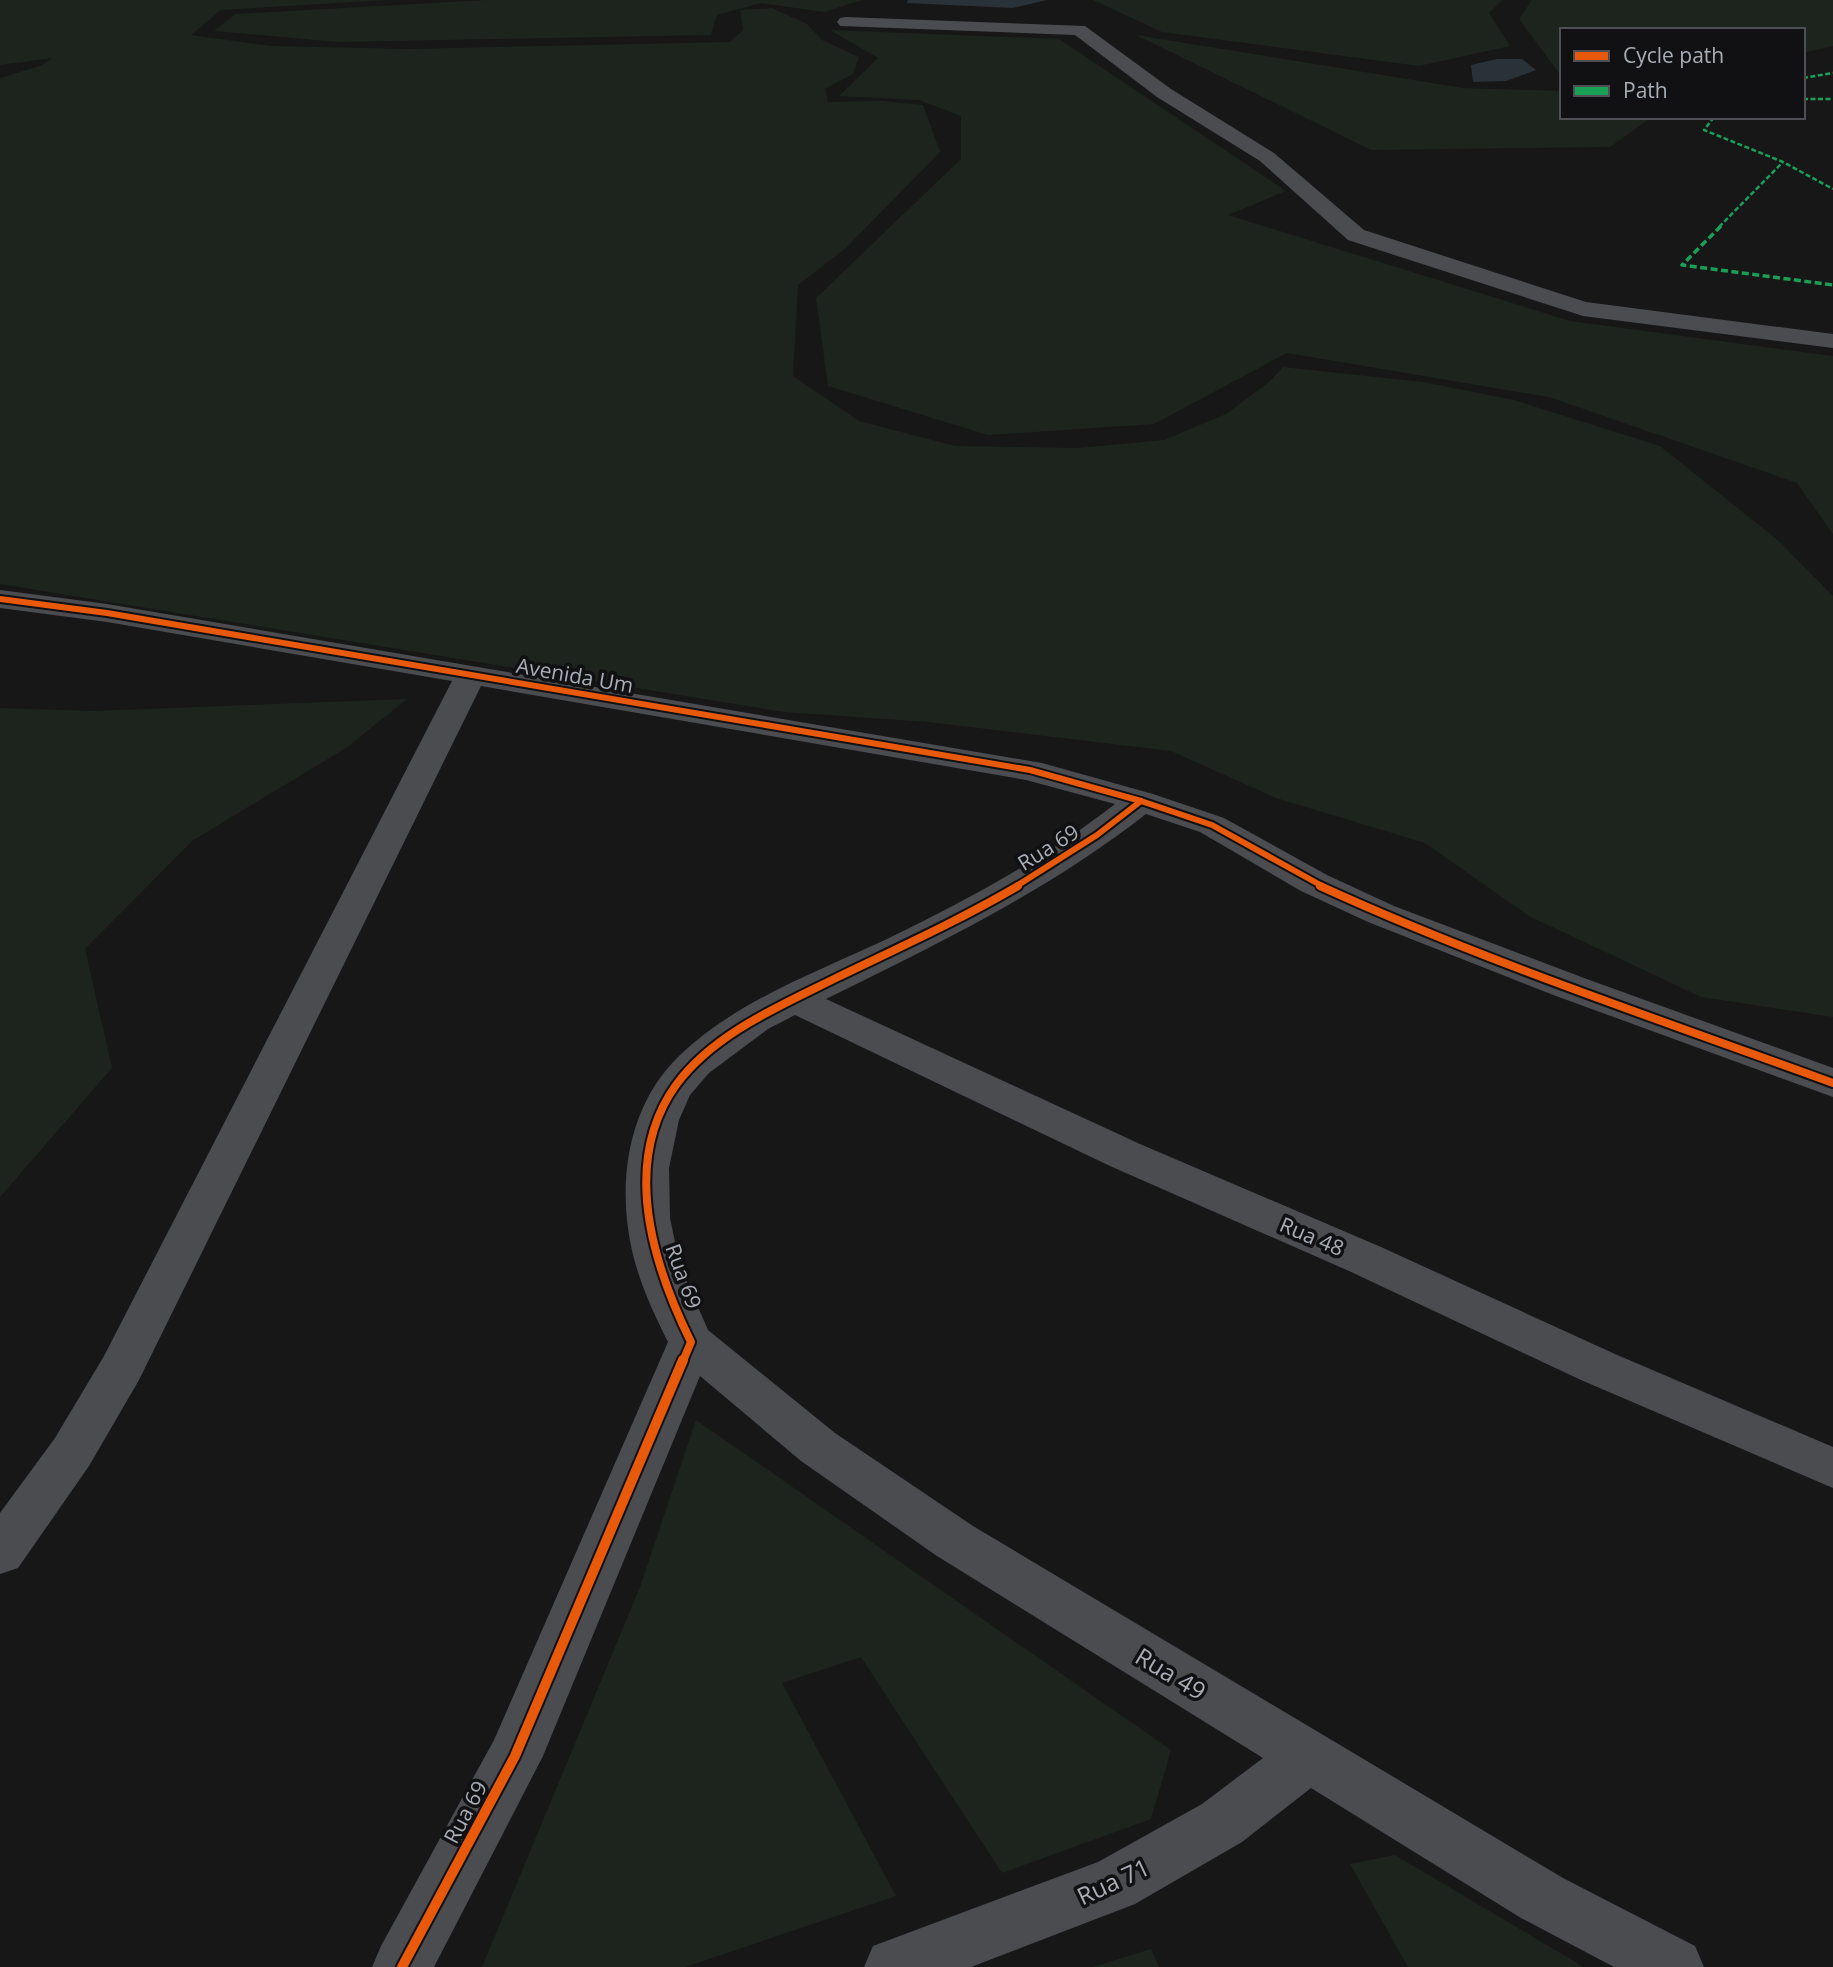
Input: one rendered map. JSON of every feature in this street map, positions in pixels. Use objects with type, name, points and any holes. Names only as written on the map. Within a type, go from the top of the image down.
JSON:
[{"type":"street","points":[[846,22],[1079,30],[1164,93],[1267,157],[1356,235],[1583,309],[1833,341]]},
{"type":"street","name":"Avenida Um","points":[[0,598],[107,613],[1030,770],[1141,801],[1212,825],[1314,883],[1381,914],[1582,992],[1833,1083]]},
{"type":"street","points":[[0,1553],[72,1452],[122,1367],[471,676]]},
{"type":"street","name":"Rua 69","points":[[402,1967],[514,1756],[691,1342],[665,1289],[651,1232],[646,1182],[653,1133],[668,1096],[693,1067],[728,1038],[794,999],[1028,881],[1089,842],[1141,801]]},
{"type":"street","name":"Rua 48","points":[[794,999],[1125,1155],[1365,1259],[1598,1367],[1833,1468]]},
{"type":"street","name":"Rua 49","points":[[691,1342],[818,1447],[955,1541],[1311,1755],[1542,1898],[1674,1967]]},
{"type":"street","name":"Rua 71","points":[[894,1967],[1115,1884],[1222,1824],[1311,1755]]},
{"type":"shaded area","points":[[0,0],[388,0],[221,10],[191,35],[271,46],[409,49],[730,42],[743,30],[740,10],[772,8],[807,24],[822,40],[859,57],[853,74],[825,89],[828,102],[883,101],[923,105],[940,152],[846,248],[798,285],[793,376],[859,421],[955,446],[1078,448],[1164,440],[1226,414],[1269,382],[1283,367],[1423,382],[1514,400],[1660,446],[1779,541],[1833,596],[1833,1017],[1701,997],[1529,916],[1425,843],[1276,798],[1171,751],[928,722],[784,712],[0,584],[0,78],[40,66],[53,58],[0,65]]},
{"type":"shaded area","points":[[486,0],[862,0],[824,12],[761,3],[717,15],[711,35],[337,42],[214,31],[235,14]]},
{"type":"shaded area","points":[[908,0],[1047,0],[1013,8],[907,3]]},
{"type":"shaded area","points":[[1093,0],[1502,0],[1489,13],[1510,46],[1419,66],[1162,32]]},
{"type":"shaded area","points":[[1532,0],[1833,0],[1833,46],[1805,53],[1805,28],[1560,28],[1560,74],[1519,19]]},
{"type":"shaded area","points":[[830,30],[1059,39],[1286,191],[1228,215],[1570,321],[1833,356],[1833,534],[1797,483],[1549,397],[1287,353],[1154,424],[988,435],[828,386],[816,298],[961,159],[961,116],[919,100],[839,96],[878,58]]},
{"type":"shaded area","points":[[1136,35],[1463,88],[1560,91],[1560,119],[1649,119],[1610,147],[1371,150]]},
{"type":"shaded area","points":[[1497,59],[1522,59],[1536,70],[1506,81],[1473,82],[1471,65]]},
{"type":"shaded area","points":[[407,699],[346,748],[192,841],[85,949],[112,1068],[0,1197],[0,708],[93,711]]},
{"type":"shaded area","points":[[696,1420],[1171,1750],[1151,1819],[1002,1873],[861,1657],[782,1683],[896,1896],[685,1967],[482,1967],[640,1587]]},
{"type":"shaded area","points":[[1395,1855],[1584,1967],[1408,1967],[1350,1864]]},
{"type":"shaded area","points":[[1151,1949],[1159,1967],[1093,1967]]},
{"type":"marked path","points":[[1805,78],[1833,73]]},
{"type":"marked path","points":[[1805,99],[1833,99]]},
{"type":"marked path","points":[[1712,119],[1704,130],[1783,162],[1833,189]]},
{"type":"marked path","points":[[1783,162],[1682,265],[1833,285]]},
{"type":"cycle path","points":[[0,599],[107,613],[1030,770],[1141,801],[1212,825],[1314,883],[1381,914],[1570,987],[1833,1083]]},
{"type":"cycle path","points":[[402,1967],[515,1756],[691,1342],[671,1302],[658,1266],[648,1218],[651,1144],[668,1098],[685,1074],[706,1054],[754,1020],[1003,894],[1051,866],[1141,801]]}]
